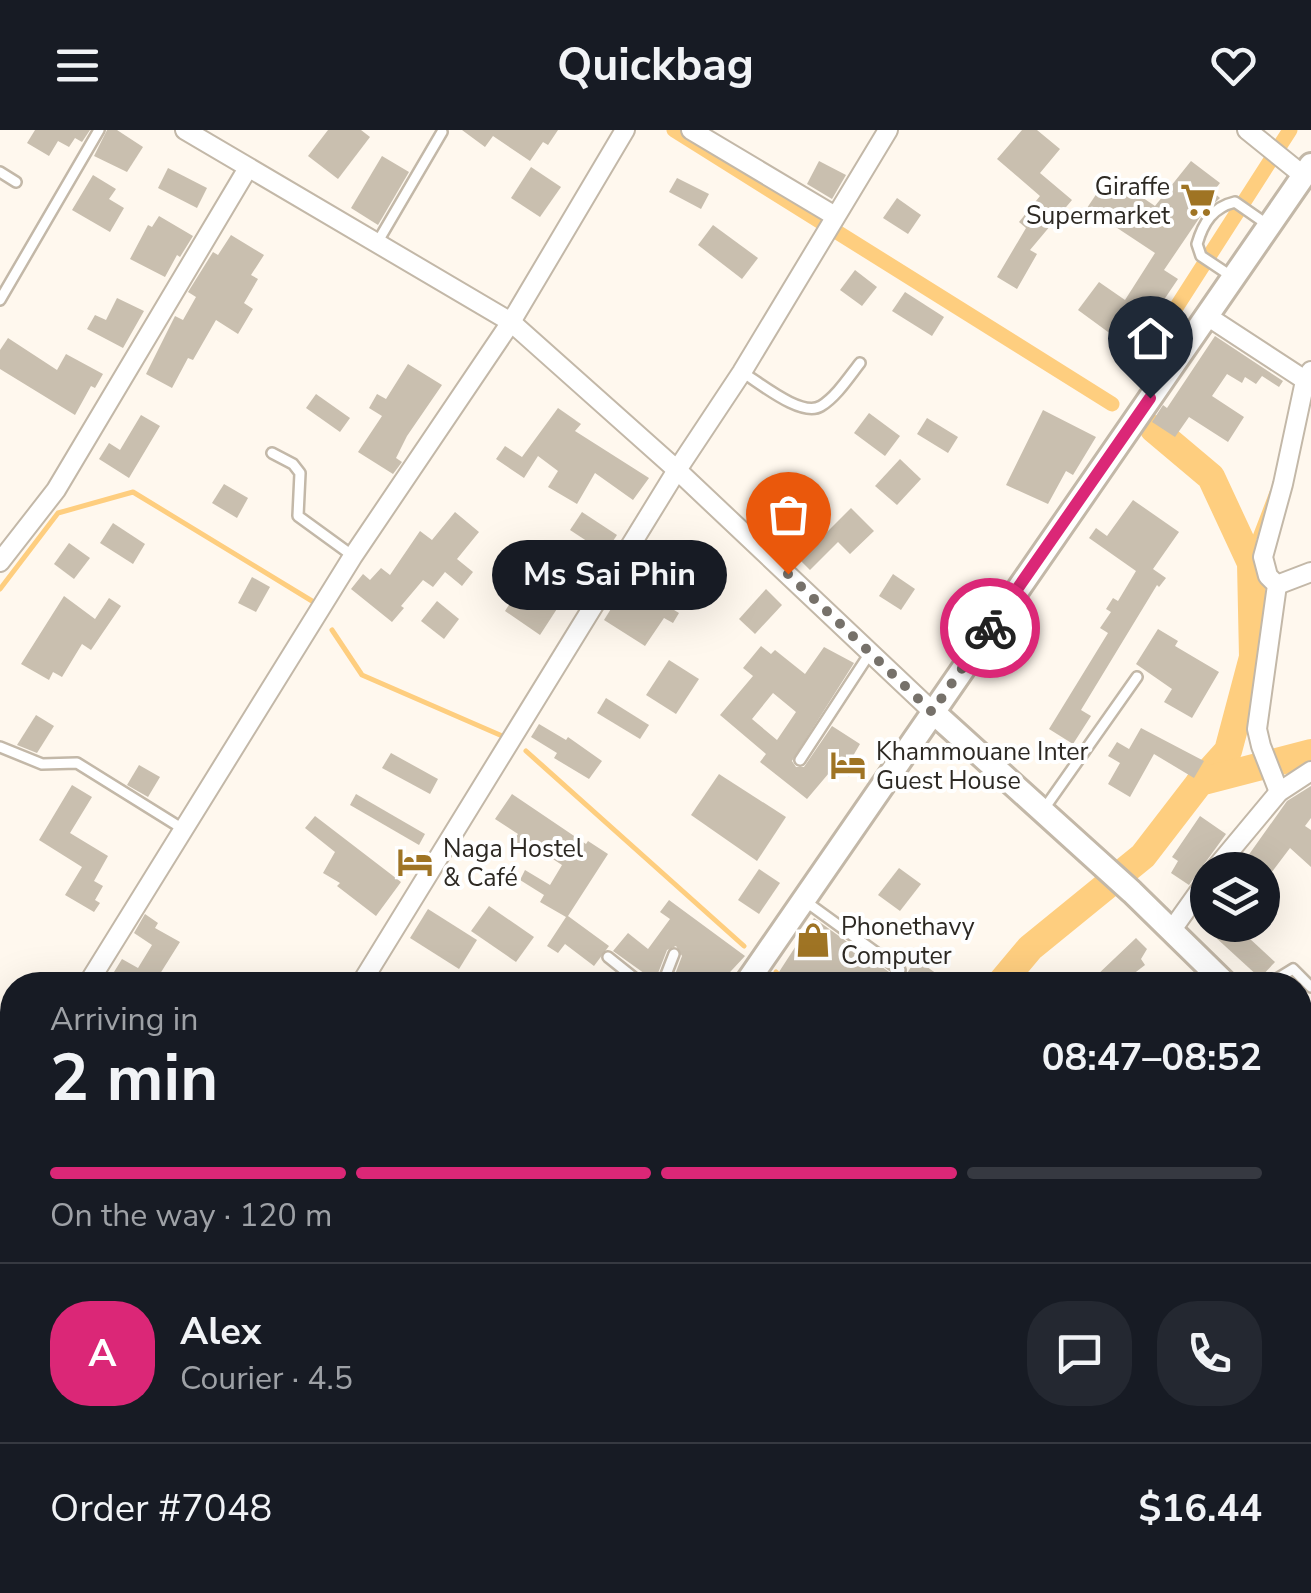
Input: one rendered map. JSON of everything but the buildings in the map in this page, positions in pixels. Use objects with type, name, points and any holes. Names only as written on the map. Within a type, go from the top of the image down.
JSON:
[{"type":"street","points":[[185,130],[510,322],[677,470],[1214,972]]},
{"type":"street","points":[[95,972],[353,556],[510,322],[625,130]]},
{"type":"street","points":[[691,130],[831,223]]},
{"type":"street","points":[[368,972],[888,130]]},
{"type":"street","points":[[754,972],[1208,316],[1266,223],[1307,171],[1284,161],[1246,130]]},
{"type":"street","points":[[0,562],[56,490],[248,168]]},
{"type":"street","points":[[1208,316],[1305,377],[1281,495],[1263,557],[1268,576],[1277,585]]},
{"type":"street","points":[[1277,585],[1311,572]]},
{"type":"street","points":[[1277,585],[1258,729],[1260,746],[1279,792]]},
{"type":"street","points":[[1229,852],[1279,792],[1311,771]]},
{"type":"street","points":[[1171,931],[1190,904]]},
{"type":"lane","points":[[0,300],[100,130]]},
{"type":"lane","points":[[377,243],[442,132]]},
{"type":"lane","points":[[0,172],[16,182]]},
{"type":"lane","points":[[1232,276],[1201,256],[1197,244],[1201,230],[1221,205],[1235,202],[1266,223]]},
{"type":"lane","points":[[742,372],[798,407],[812,410],[824,405],[860,363]]},
{"type":"lane","points":[[272,453],[300,473],[298,516],[353,556]]},
{"type":"lane","points":[[800,760],[870,653]]},
{"type":"lane","points":[[1043,812],[1137,677]]},
{"type":"lane","points":[[0,747],[42,764],[76,763],[183,829]]},
{"type":"lane","points":[[803,899],[900,970]]},
{"type":"lane","points":[[667,972],[674,954]]},
{"type":"lane","points":[[608,957],[627,972]]},
{"type":"waterway","points":[[674,130],[1112,404]]},
{"type":"waterway","points":[[1147,353],[1290,130]]},
{"type":"waterway","points":[[1154,429],[1211,477],[1251,563],[1253,657],[1228,751],[1200,782]]},
{"type":"waterway","points":[[0,589],[58,513],[133,492],[312,601]]},
{"type":"waterway","points":[[1248,555],[1272,492]]},
{"type":"waterway","points":[[332,630],[362,675],[500,735]]},
{"type":"waterway","points":[[526,751],[744,946]]},
{"type":"waterway","points":[[1010,972],[1030,948],[1143,856],[1200,782],[1311,753]]},
{"type":"way so far","points":[[788,574],[932,712],[990,628]]},
{"type":"place","name":"Giraffe Supermarket","points":[[1198,200]]},
{"type":"place","name":"Ms Sai Phin","points":[[788,574]]},
{"type":"place","name":"Khammouane Inter Guest House","points":[[848,765]]},
{"type":"place","name":"Naga Hostel & Café","points":[[415,862]]},
{"type":"place","name":"Phonethavy Computer","points":[[813,940]]},
{"type":"route","points":[[990,628],[1150,398]]}]
